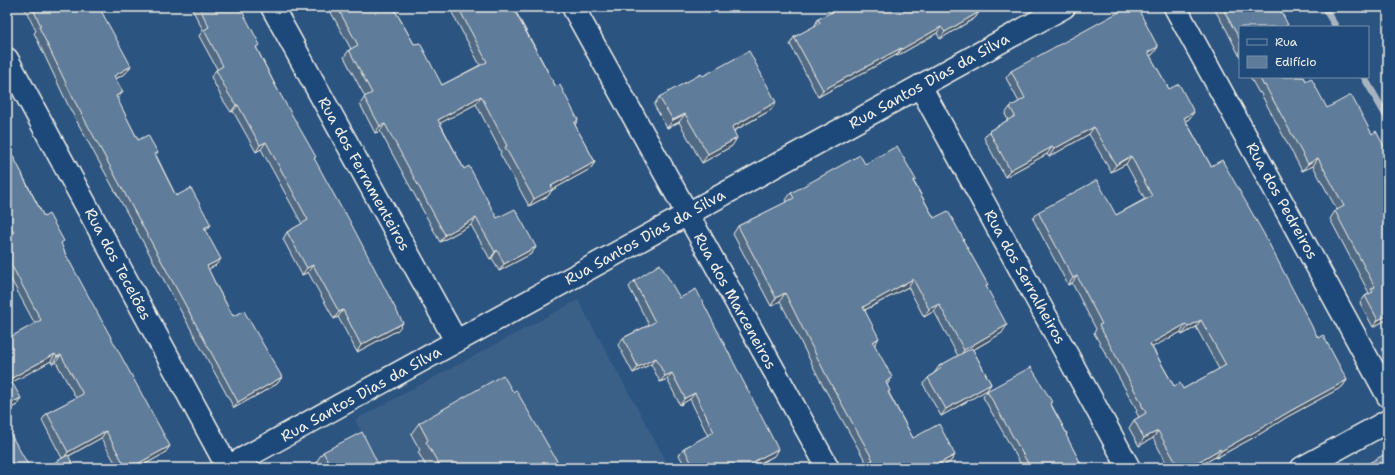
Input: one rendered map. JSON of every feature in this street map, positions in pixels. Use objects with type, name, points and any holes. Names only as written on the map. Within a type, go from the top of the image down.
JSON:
[{"type":"street","name":"Rua dos Ferramenteiros","points":[[272,7],[456,341]]},
{"type":"street","name":"Rua dos Marceneiros","points":[[573,7],[828,468]]},
{"type":"street","name":"Rua Santos Dias da Silva","points":[[227,468],[1064,7]]},
{"type":"street","name":"Rua dos Pedreiros","points":[[1175,7],[1388,396]]},
{"type":"street","name":"Rua dos Tecelões","points":[[7,59],[227,468]]},
{"type":"street","name":"Rua dos Serralheiros","points":[[920,86],[1129,468]]},
{"type":"street","points":[[1302,468],[1388,421]]},
{"type":"shaded area","points":[[578,300],[670,468],[381,468],[355,420]]},
{"type":"building","points":[[32,7],[99,7],[131,66],[114,76],[123,92],[116,96],[138,140],[148,135],[158,153],[155,154],[176,196],[191,188],[211,225],[204,228],[221,259],[207,266],[216,285],[233,316],[244,311],[282,377],[238,402],[74,100],[39,27],[41,26]]},
{"type":"building","points":[[199,7],[240,7],[260,45],[256,47],[275,85],[316,157],[314,158],[344,213],[345,212],[403,323],[361,345],[343,310],[339,312],[313,265],[307,268],[287,232],[308,220],[266,142],[260,145],[238,105],[236,105],[228,93],[216,70],[223,66],[204,30],[209,27]]},
{"type":"building","points":[[337,7],[393,7],[414,44],[420,43],[442,85],[487,62],[458,7],[514,7],[513,8],[556,87],[560,85],[578,120],[574,123],[595,162],[551,186],[553,189],[534,199],[505,147],[507,146],[481,96],[438,120],[464,169],[469,166],[497,218],[515,209],[536,247],[504,264],[497,250],[495,252],[476,218],[445,235],[385,124],[380,126],[364,97],[372,93],[349,50],[358,45]]},
{"type":"building","points":[[842,7],[874,7],[876,11],[883,7],[977,7],[979,12],[945,32],[941,27],[823,90],[794,37],[820,23],[818,19]]},
{"type":"building","points":[[1128,7],[1137,7],[1158,47],[1148,52],[1169,89],[1179,84],[1194,112],[1184,118],[1211,166],[1222,160],[1264,234],[1318,338],[1323,335],[1347,380],[1188,468],[1179,468],[1158,431],[1144,438],[1134,420],[1146,413],[1142,404],[1099,325],[1102,324],[1077,276],[1073,278],[1038,212],[1097,180],[1116,215],[1152,196],[1131,156],[1116,165],[1094,127],[1054,149],[1052,147],[1010,170],[989,131],[1015,116],[1010,107],[1025,98],[1011,71]],"holes":[[[1201,320],[1226,365],[1183,389],[1180,383],[1174,386],[1150,344],[1186,324],[1188,327]]]},
{"type":"building","points":[[1222,7],[1279,7],[1288,25],[1239,26],[1239,38]]},
{"type":"building","points":[[749,51],[776,102],[732,127],[737,138],[708,154],[685,114],[673,120],[659,97],[701,74],[703,76]]},
{"type":"building","points":[[1260,78],[1304,78],[1306,81],[1311,78],[1327,108],[1351,95],[1372,134],[1376,131],[1388,154],[1388,315],[1378,320],[1365,296],[1373,292],[1371,289],[1375,287],[1335,211],[1344,206],[1318,158],[1308,164],[1265,85],[1264,86]]},
{"type":"building","points":[[7,145],[44,217],[49,214],[64,241],[61,243],[65,253],[170,446],[130,468],[126,468],[106,431],[68,452],[47,413],[83,394],[61,355],[57,357],[55,354],[10,379],[21,398],[7,405],[7,339],[41,320],[7,257],[7,237],[14,233],[7,221]]},
{"type":"building","points":[[897,146],[916,180],[913,181],[934,218],[948,211],[988,285],[986,286],[1007,325],[964,350],[939,304],[929,309],[913,279],[863,307],[879,338],[873,342],[892,377],[886,382],[890,391],[888,392],[913,438],[939,424],[955,455],[931,468],[870,468],[867,463],[873,460],[827,377],[785,293],[776,298],[738,226],[794,198],[791,193],[860,155],[865,164]]},
{"type":"building","points":[[660,264],[680,298],[696,289],[778,449],[755,461],[759,468],[713,468],[712,466],[709,468],[694,468],[684,448],[714,432],[695,393],[685,398],[672,373],[665,376],[656,358],[638,367],[623,338],[655,322],[634,281]]},
{"type":"building","points":[[972,348],[991,384],[946,409],[928,378],[941,368],[939,366]]},
{"type":"building","points":[[1031,367],[1052,402],[1050,403],[1083,468],[1024,468],[1029,465],[987,391]]},
{"type":"building","points":[[503,375],[513,392],[516,390],[561,468],[441,468],[426,442],[428,440],[419,423]]},
{"type":"building","points":[[7,428],[30,468],[7,468]]},
{"type":"building","points":[[362,432],[380,468],[316,468],[328,461],[323,452]]},
{"type":"building","points":[[1385,454],[1388,460],[1388,468],[1360,468]]},
{"type":"building","points":[[68,455],[75,468],[45,468]]},
{"type":"waterway","points":[[1324,7],[1335,26]]},
{"type":"waterway","points":[[1365,78],[1388,119]]}]
